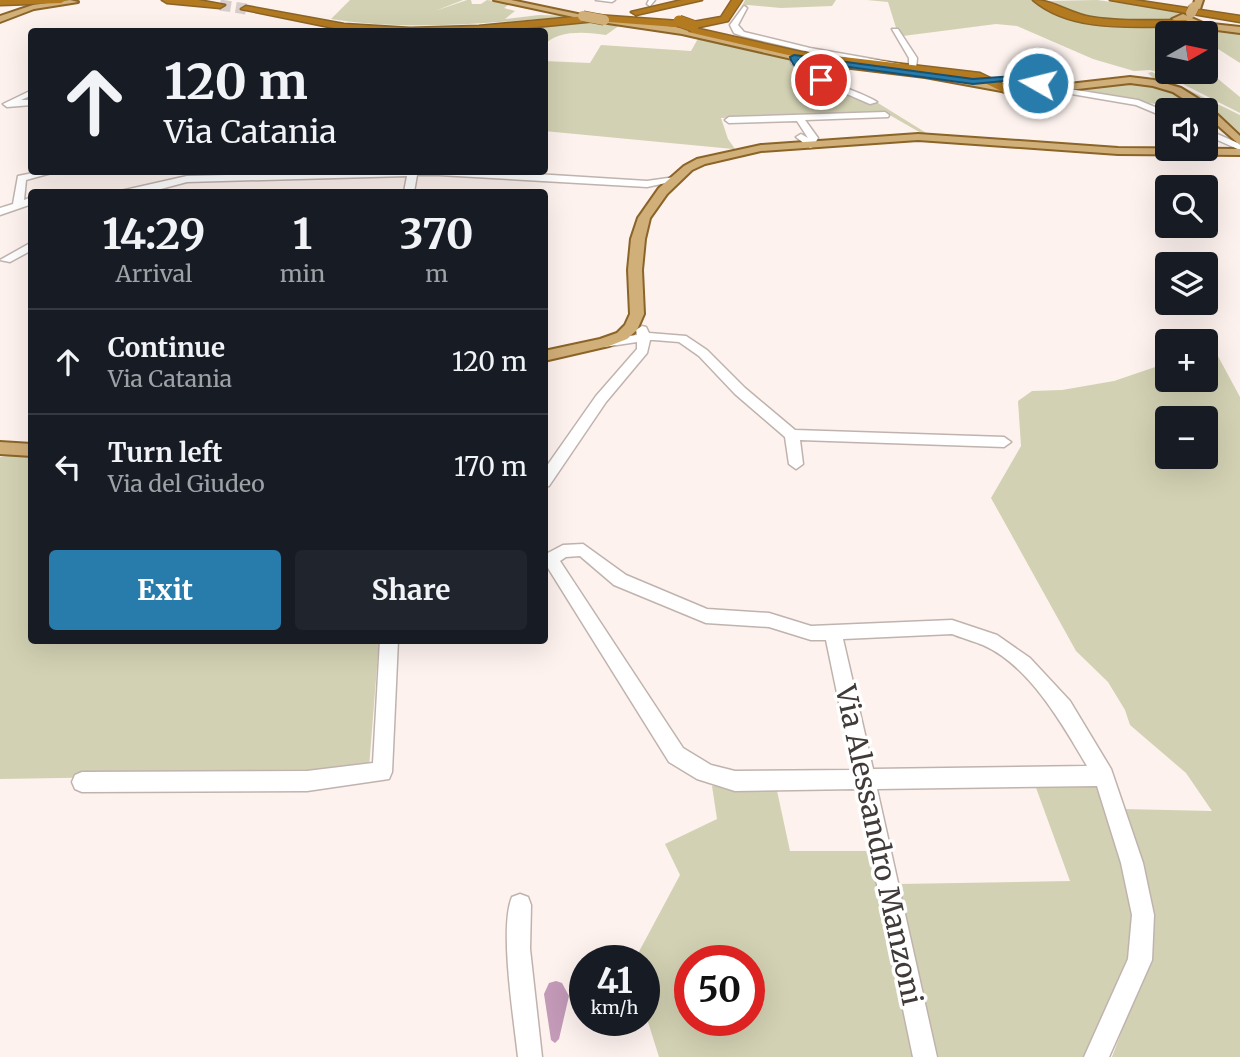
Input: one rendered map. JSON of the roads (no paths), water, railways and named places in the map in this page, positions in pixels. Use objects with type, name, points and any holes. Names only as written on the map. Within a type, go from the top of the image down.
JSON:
[{"type":"highway","points":[[167,0],[222,4],[197,0]]},
{"type":"highway","points":[[1038,0],[1060,12],[1099,22],[1138,25],[1192,13]]},
{"type":"highway","points":[[1044,0],[1062,12],[1099,21],[1145,24],[1192,13]]},
{"type":"highway","points":[[1104,0],[1151,6]]},
{"type":"highway","points":[[1115,0],[1192,13],[1240,17]]},
{"type":"highway","points":[[1132,0],[1192,13],[1240,17]]},
{"type":"highway","points":[[0,2],[64,2]]},
{"type":"highway","points":[[498,27],[605,18],[708,24],[724,19],[741,3]]},
{"type":"highway","points":[[741,3],[729,22],[731,29],[744,37],[779,47]]},
{"type":"highway","points":[[357,28],[248,8],[333,23],[396,28],[459,28],[705,4],[721,12],[722,16],[697,23],[624,17],[570,19]]},
{"type":"highway","points":[[705,4],[674,10],[672,15],[684,24],[819,57],[974,75],[1019,85]]},
{"type":"highway","points":[[482,28],[597,19],[623,20],[683,28],[810,57],[906,67]]},
{"type":"highway","points":[[684,24],[834,58],[1019,85]]},
{"type":"main road","points":[[498,0],[675,30],[794,57],[1057,89],[1108,83]]},
{"type":"main road","points":[[0,19],[33,7],[64,2]]},
{"type":"main road","points":[[1192,13],[1215,26],[1240,30]]},
{"type":"main road","points":[[942,76],[977,82],[990,80]]},
{"type":"main road","points":[[1019,85],[1145,81],[1177,90],[1201,105],[1240,147]]},
{"type":"main road","points":[[637,314],[635,270],[638,240],[652,204],[688,168],[701,161],[750,149],[786,146],[807,137],[834,144],[932,137],[1118,151],[1240,147]]},
{"type":"main road","points":[[548,355],[604,343],[636,340]]},
{"type":"main road","points":[[0,448],[28,450]]},
{"type":"street","points":[[600,0],[612,0]]},
{"type":"street","points":[[741,3],[734,24],[742,34],[906,67],[914,58],[895,31]]},
{"type":"street","points":[[794,57],[794,61],[813,76],[845,87],[873,102]]},
{"type":"street","points":[[1057,89],[1138,103],[1155,110]]},
{"type":"street","points":[[4,106],[28,94]]},
{"type":"street","points":[[4,106],[28,103]]},
{"type":"street","points":[[729,120],[885,115]]},
{"type":"street","points":[[799,118],[807,137]]},
{"type":"street","points":[[1218,137],[1240,147]]},
{"type":"street","points":[[18,204],[22,178],[36,175]]},
{"type":"street","points":[[143,189],[157,187],[181,176],[234,175]]},
{"type":"street","points":[[515,175],[612,181],[663,191]]},
{"type":"street","points":[[644,186],[675,180]]},
{"type":"street","points":[[644,186],[652,204]]},
{"type":"street","points":[[0,212],[28,201]]},
{"type":"street","points":[[6,260],[28,247]]},
{"type":"street","points":[[548,476],[636,340],[637,314]]},
{"type":"street","points":[[636,340],[674,337],[692,345],[792,435],[1004,442]]},
{"type":"street","points":[[792,435],[796,464]]},
{"type":"street","points":[[1096,1057],[1140,960],[1143,915],[1132,863],[1104,776],[1050,690],[1024,664],[990,640],[952,627],[811,633],[769,620],[706,615],[620,580],[583,550],[563,551],[548,562],[676,755],[715,778],[735,781],[1104,776]]},
{"type":"street","name":"Via Alessandro Manzoni","points":[[832,632],[925,1057]]},
{"type":"street","points":[[82,782],[307,781],[382,772],[389,644]]},
{"type":"street","points":[[520,905],[519,948],[530,1057]]},
{"type":"tunnel","points":[[220,5],[246,9]]}]
